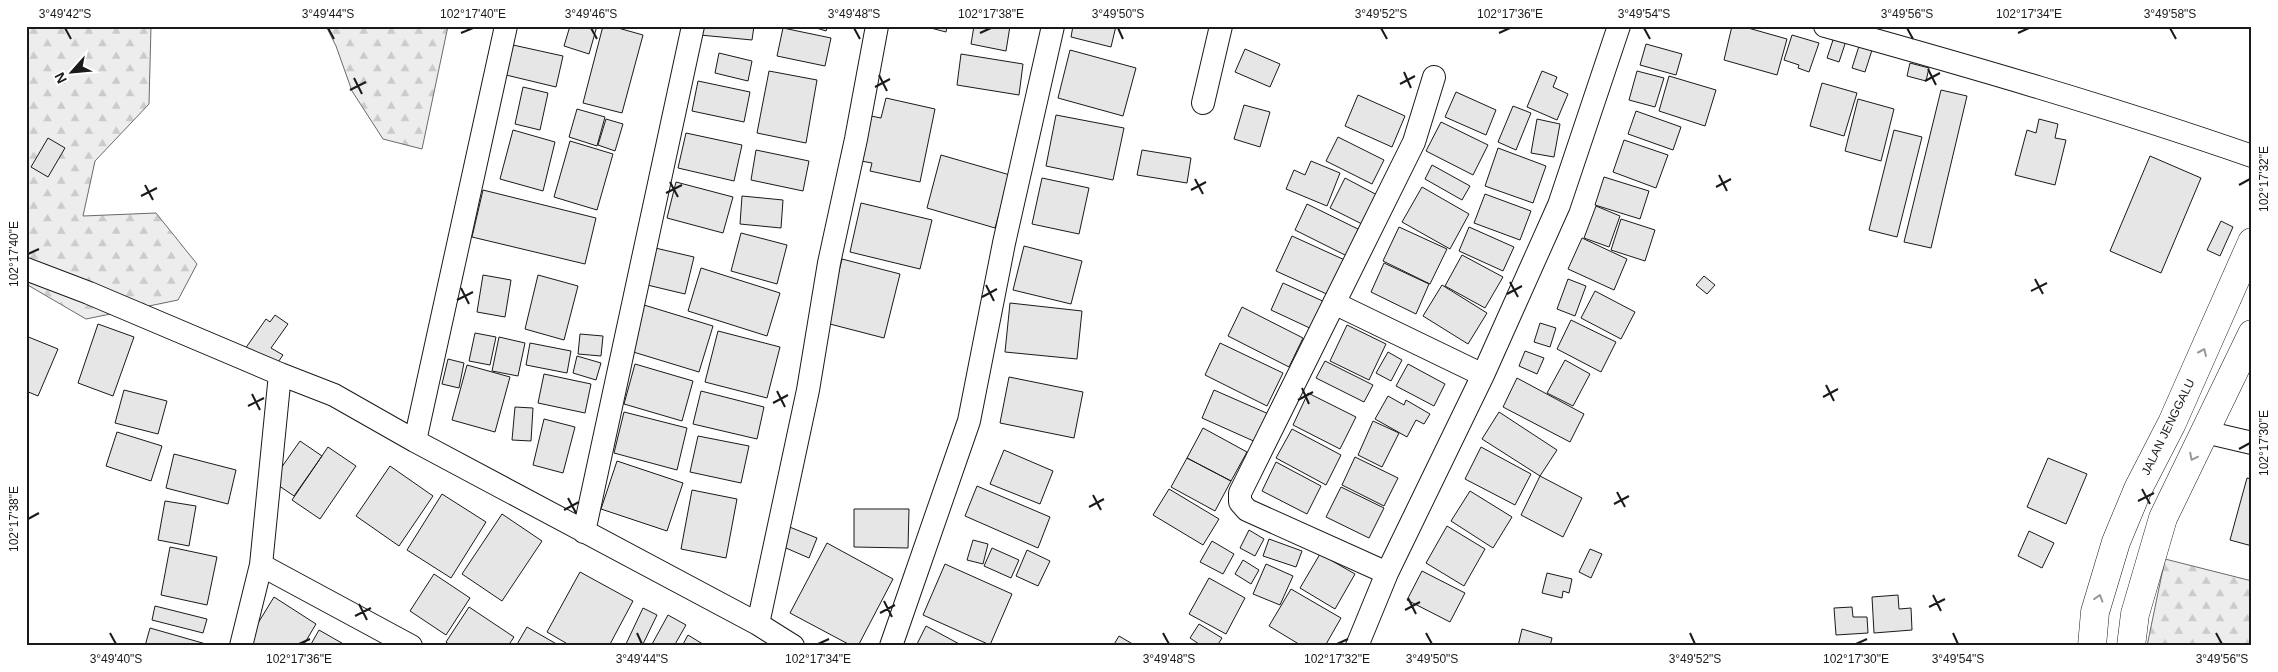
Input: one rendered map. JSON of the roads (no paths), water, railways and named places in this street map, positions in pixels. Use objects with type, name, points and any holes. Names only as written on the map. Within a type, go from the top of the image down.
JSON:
[{"type":"main road","name":"JALAN JENGGALU","points":[[2092,646],[2095,612],[2116,542],[2138,489],[2172,423],[2252,242]]},
{"type":"main road","points":[[2131,646],[2135,614],[2164,518],[2252,334]]},
{"type":"street","points":[[415,441],[506,26]]},
{"type":"street","points":[[584,532],[693,26]]},
{"type":"street","points":[[758,624],[808,390],[829,263],[856,139],[877,26]]},
{"type":"street","points":[[891,646],[969,420],[1004,243],[1053,26]]},
{"type":"street","points":[[1203,103],[1221,26]]},
{"type":"street","points":[[1825,26],[2014,79],[2164,125],[2252,156]]},
{"type":"street","points":[[1357,646],[1387,573],[1483,375],[1559,205],[1615,36]]},
{"type":"street","points":[[1387,573],[1247,510],[1240,502],[1240,493],[1414,142],[1434,77]]},
{"type":"street","points":[[26,269],[89,293],[334,395],[415,441],[758,624],[793,646]]},
{"type":"street","points":[[1334,303],[1483,375]]},
{"type":"street","points":[[240,646],[261,565],[280,374]]},
{"type":"street","points":[[2205,432],[2252,443]]},
{"type":"street","points":[[261,565],[411,646]]}]
